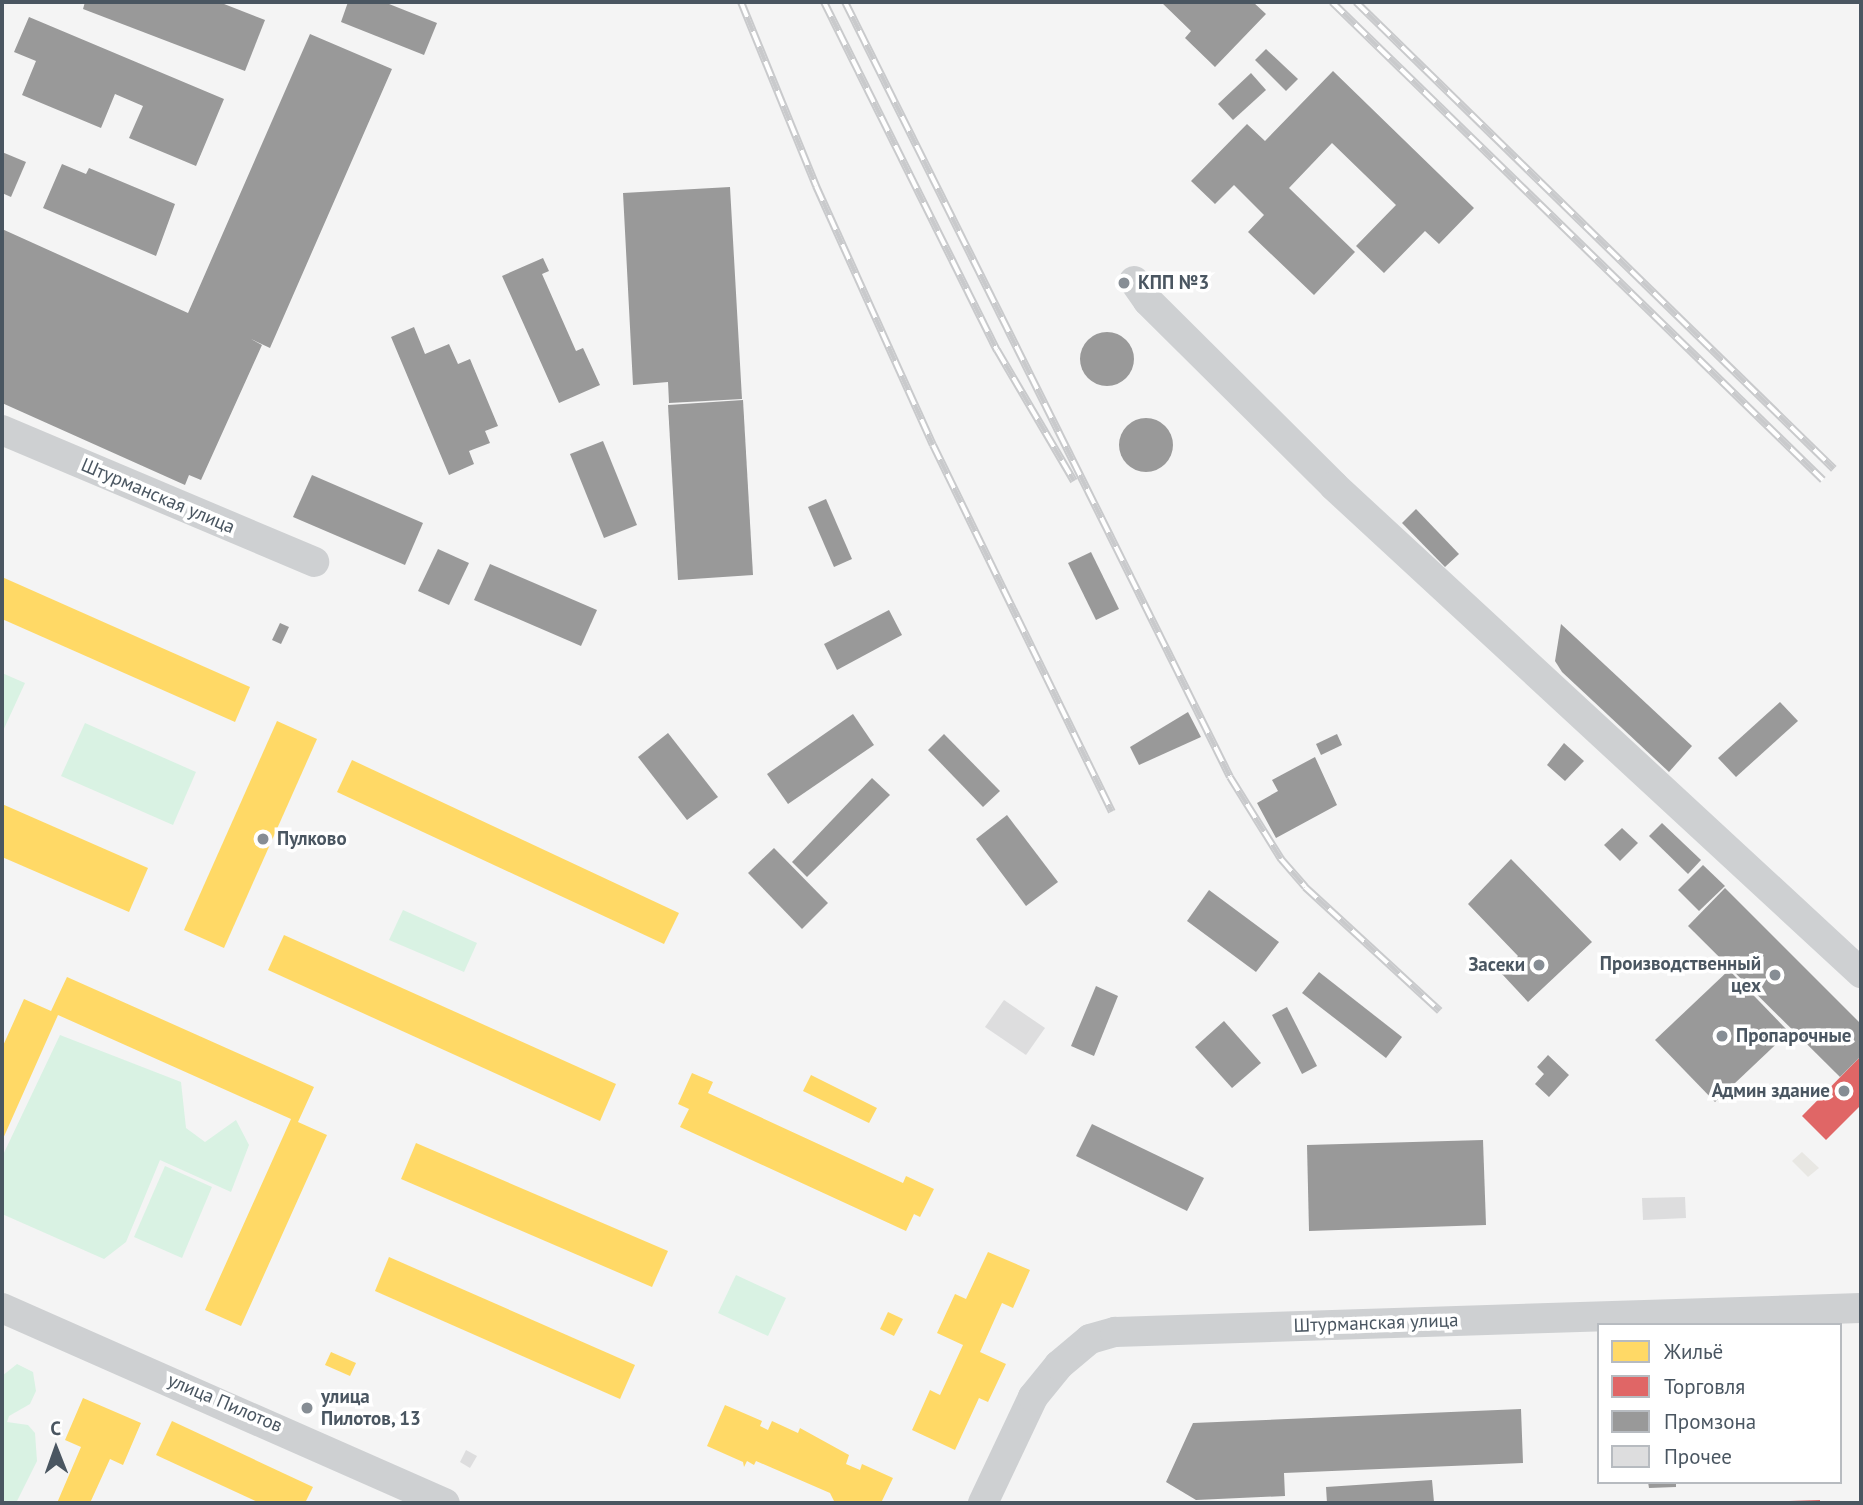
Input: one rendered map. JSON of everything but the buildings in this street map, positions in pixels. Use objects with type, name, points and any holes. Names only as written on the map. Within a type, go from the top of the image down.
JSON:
[{"type":"street","points":[[1134,282],[1148,302],[1334,486],[1861,973]]},
{"type":"street","name":"Штурманская улица","points":[[2,430],[314,562]]},
{"type":"street","name":"улица Пилотов","points":[[2,1308],[445,1503]]},
{"type":"street","name":"Штурманская улица","points":[[983,1503],[1033,1397],[1059,1365],[1090,1339],[1115,1332],[1861,1308]]},
{"type":"shaded area","points":[[1802,1152],[1819,1168],[1808,1177],[1792,1161]]},
{"type":"green space","points":[[2,673],[25,683],[2,733]]},
{"type":"green space","points":[[85,723],[196,772],[173,825],[61,776]]},
{"type":"green space","points":[[403,910],[477,943],[464,972],[389,940]]},
{"type":"green space","points":[[60,1035],[181,1082],[186,1128],[205,1142],[236,1120],[249,1145],[231,1192],[160,1160],[126,1242],[104,1259],[2,1214],[2,1157]]},
{"type":"green space","points":[[165,1166],[212,1187],[182,1258],[134,1237]]},
{"type":"green space","points":[[736,1275],[786,1298],[768,1336],[718,1313]]},
{"type":"green space","points":[[17,1364],[33,1372],[36,1391],[30,1404],[9,1416],[7,1422],[28,1425],[35,1433],[37,1461],[16,1503],[2,1503],[2,1376]]},
{"type":"railway","points":[[741,2],[816,186],[933,445],[1112,812]]},
{"type":"railway","points":[[824,2],[997,350],[1074,481]]},
{"type":"railway","points":[[845,2],[1230,777],[1281,859],[1305,887],[1440,1011]]},
{"type":"railway","points":[[1332,2],[1823,480]]},
{"type":"railway","points":[[1356,2],[1834,469]]},
{"type":"place","name":"КПП №3","points":[[1124,283]]},
{"type":"place","name":"Пулково","points":[[263,839]]},
{"type":"place","name":"Засеки","points":[[1539,965]]},
{"type":"place","name":"Производственный цех","points":[[1775,975]]},
{"type":"place","name":"Пропарочные","points":[[1722,1036]]},
{"type":"place","name":"Админ здание","points":[[1844,1091]]},
{"type":"place","name":"улица Пилотов, 13","points":[[307,1408]]}]
